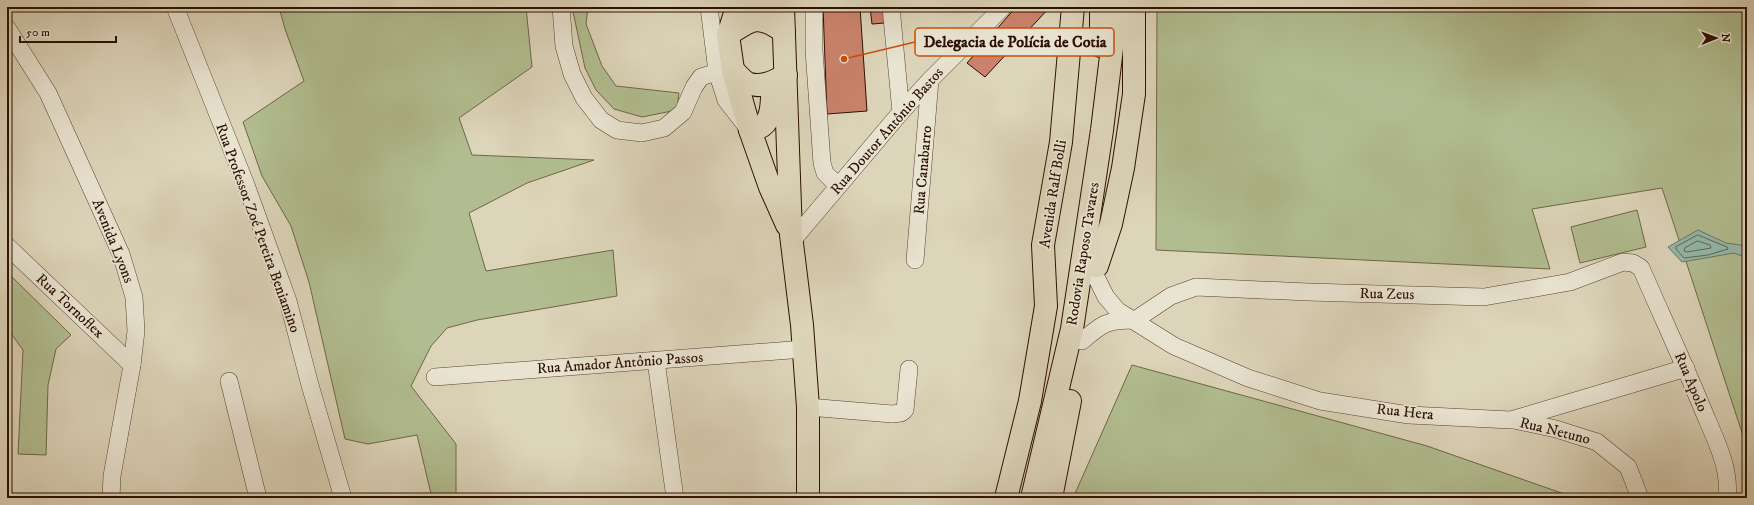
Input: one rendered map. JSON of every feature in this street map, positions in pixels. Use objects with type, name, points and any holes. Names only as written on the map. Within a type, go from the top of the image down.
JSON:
[{"type":"main road","points":[[737,7],[728,35],[725,71],[750,130],[770,187],[791,238]]},
{"type":"main road","points":[[783,7],[784,32],[779,79],[791,238],[804,349],[808,407],[808,498]]},
{"type":"main road","name":"Avenida Ralf Bolli","points":[[1006,498],[1030,401],[1046,306],[1042,245],[1061,142],[1073,7]]},
{"type":"main road","points":[[1101,7],[1102,130]]},
{"type":"main road","name":"Rodovia Raposo Tavares","points":[[1032,498],[1072,329],[1102,130],[1117,7]]},
{"type":"main road","name":"Rodovia Raposo Tavares","points":[[1050,498],[1096,270],[1128,7]]},
{"type":"main road","points":[[1096,270],[1111,224],[1123,168],[1134,94],[1134,7]]},
{"type":"main road","points":[[728,35],[746,22],[758,20],[772,23],[784,32]]},
{"type":"main road","points":[[725,71],[747,82],[760,85],[779,79]]},
{"type":"main road","points":[[750,130],[763,125],[768,118],[779,79]]},
{"type":"street","name":"Rua Professor Zoé Pereira Beniamino","points":[[175,7],[246,185],[288,301],[310,385],[343,498]]},
{"type":"street","points":[[561,7],[564,46],[572,74],[584,98],[601,120],[618,130],[642,133],[664,128],[683,112],[694,87],[701,77],[725,71],[710,7]]},
{"type":"street","points":[[814,7],[815,58],[822,163],[824,173],[838,186]]},
{"type":"street","points":[[891,7],[901,112]]},
{"type":"street","name":"Rua Doutor Antônio Bastos","points":[[791,238],[930,80],[1003,7]]},
{"type":"street","name":"Avenida Lyons","points":[[7,28],[48,93],[121,254],[134,297],[136,331],[132,365],[112,476],[111,498]]},
{"type":"street","name":"Rua Canabarro","points":[[915,260],[930,80]]},
{"type":"street","name":"Rua Tornoflex","points":[[7,246],[132,365]]},
{"type":"street","name":"Rua Zeus","points":[[1135,320],[1171,296],[1196,287],[1484,297],[1570,282],[1623,262],[1633,263],[1641,268]]},
{"type":"street","name":"Rua Apolo","points":[[1641,268],[1686,368],[1725,465],[1728,490],[1727,498]]},
{"type":"street","name":"Rua Hera","points":[[1096,270],[1106,296],[1118,311],[1135,320],[1180,349],[1248,378],[1320,401],[1409,415],[1511,420],[1686,368]]},
{"type":"street","points":[[1082,341],[1100,326],[1116,320],[1135,320]]},
{"type":"street","name":"Rua Amador Antônio Passos","points":[[435,377],[804,349]]},
{"type":"street","points":[[656,361],[675,498]]},
{"type":"street","points":[[808,407],[892,414],[901,413],[905,410],[908,369]]},
{"type":"street","points":[[229,381],[258,498]]},
{"type":"street","name":"Rua Netuno","points":[[1511,420],[1556,429],[1597,442],[1628,467],[1640,498]]},
{"type":"shaded area","points":[[279,7],[526,7],[532,67],[459,118],[472,155],[594,160],[527,183],[469,213],[486,271],[613,250],[617,296],[477,320],[447,328],[431,346],[411,386],[456,444],[456,498],[432,498],[417,435],[368,444],[345,439],[309,282],[291,226],[262,176],[243,122],[304,81],[285,29]]},
{"type":"shaded area","points":[[572,7],[588,7],[586,24],[602,66],[616,86],[679,93],[677,110],[642,117],[614,109],[596,90],[585,68]]},
{"type":"shaded area","points":[[1157,7],[1747,7],[1747,448],[1662,188],[1532,209],[1550,269],[1156,250]]},
{"type":"shaded area","points":[[1637,210],[1646,247],[1580,263],[1571,227]]},
{"type":"shaded area","points":[[7,272],[71,335],[56,349],[48,385],[46,455],[18,454],[23,350],[7,328]]},
{"type":"shaded area","points":[[1132,365],[1427,446],[1573,498],[1073,498]]},
{"type":"water","points":[[1698,230],[1726,243],[1747,246],[1747,258],[1734,253],[1682,262],[1668,247]]},
{"type":"building","points":[[823,7],[860,7],[867,111],[827,114]]},
{"type":"building","points":[[870,7],[883,7],[885,23],[872,24]]},
{"type":"building","points":[[1016,7],[1050,7],[985,77],[967,63]]},
{"type":"place","name":"Delegacia de Polícia de Cotia","points":[[844,59]]}]
